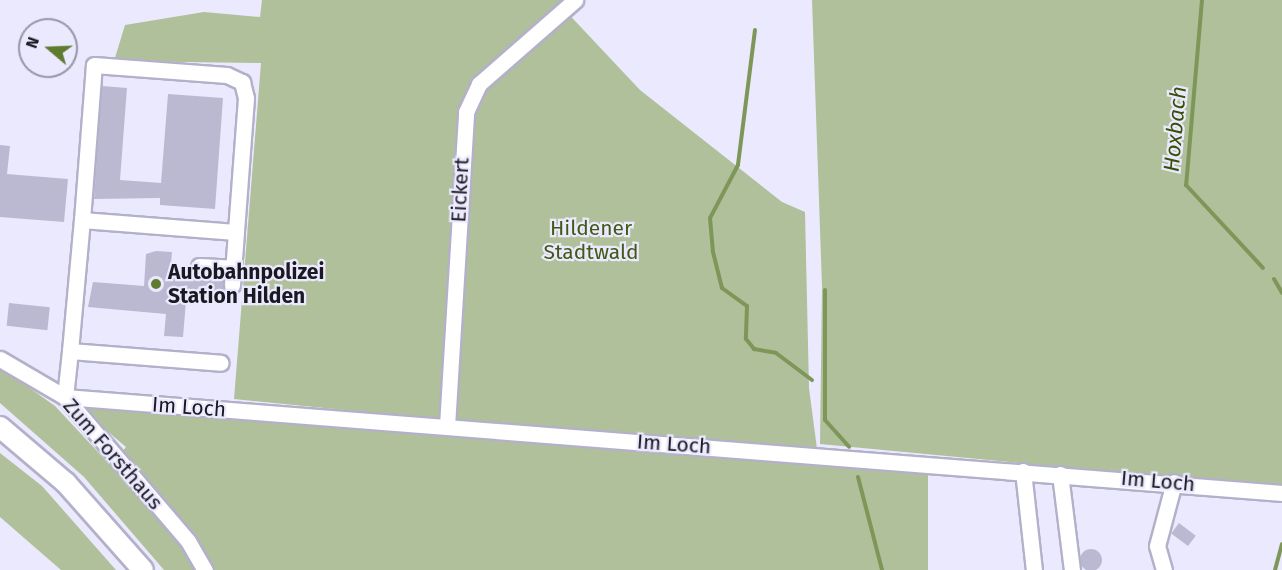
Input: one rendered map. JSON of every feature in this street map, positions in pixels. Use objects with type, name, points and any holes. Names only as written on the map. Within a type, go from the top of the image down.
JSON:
[{"type":"main road","points":[[0,427],[66,483],[143,570]]},
{"type":"street","name":"Eickert","points":[[447,426],[466,112],[478,84],[575,0]]},
{"type":"street","points":[[65,397],[94,65],[227,75],[243,82],[246,98],[232,285]]},
{"type":"street","points":[[82,220],[236,232]]},
{"type":"street","points":[[199,266],[233,268]]},
{"type":"street","points":[[70,351],[221,363]]},
{"type":"street","name":"Zum Forsthaus","points":[[0,359],[65,397],[188,541],[205,570]]},
{"type":"street","name":"Im Loch","points":[[65,397],[1174,482],[1282,493]]},
{"type":"street","points":[[1023,471],[1034,570]]},
{"type":"street","points":[[1060,474],[1072,570]]},
{"type":"street","points":[[1164,570],[1158,563],[1157,546],[1174,482]]},
{"type":"green space","name":"Hildener Stadtwald","points":[[262,0],[567,0],[561,6],[640,90],[782,202],[805,212],[809,388],[819,464],[928,473],[928,570],[164,570],[84,477],[0,403],[0,367],[55,406],[111,466],[126,447],[86,413],[88,407],[534,443],[536,429],[234,399],[261,63],[114,61],[125,25],[204,12],[260,17]]},
{"type":"green space","points":[[812,0],[1282,0],[1282,488],[820,444],[822,286]]},
{"type":"green space","points":[[0,453],[42,486],[116,570],[61,570],[0,517]]},
{"type":"building","points":[[102,86],[127,88],[120,180],[161,183],[168,94],[223,98],[215,209],[160,205],[160,198],[94,199]]},
{"type":"building","points":[[0,145],[10,146],[7,174],[68,179],[64,222],[0,217]]},
{"type":"building","points":[[156,251],[172,252],[170,275],[223,279],[225,304],[186,301],[183,337],[164,336],[166,314],[88,307],[93,282],[144,286],[146,254]]},
{"type":"building","points":[[9,303],[50,307],[47,330],[7,326]]},
{"type":"building","points":[[1179,523],[1196,536],[1188,546],[1171,533]]},
{"type":"building","points":[[1091,549],[1099,552],[1102,560],[1099,568],[1091,571],[1083,568],[1080,560],[1083,552]]},
{"type":"waterway","name":"Hoxbach","points":[[1202,0],[1186,185],[1263,268]]},
{"type":"waterway","points":[[755,30],[738,165],[710,218],[713,252],[722,288],[747,306],[746,339],[754,349],[776,353],[812,380]]},
{"type":"waterway","name":"Hoxbach","points":[[1274,279],[1282,293]]},
{"type":"waterway","points":[[825,290],[825,420],[849,447]]},
{"type":"waterway","points":[[858,477],[882,570]]},
{"type":"waterway","name":"Hoxbach","points":[[1275,570],[1282,544]]},
{"type":"place","name":"Autobahnpolizei Station Hilden","points":[[156,284]]}]
